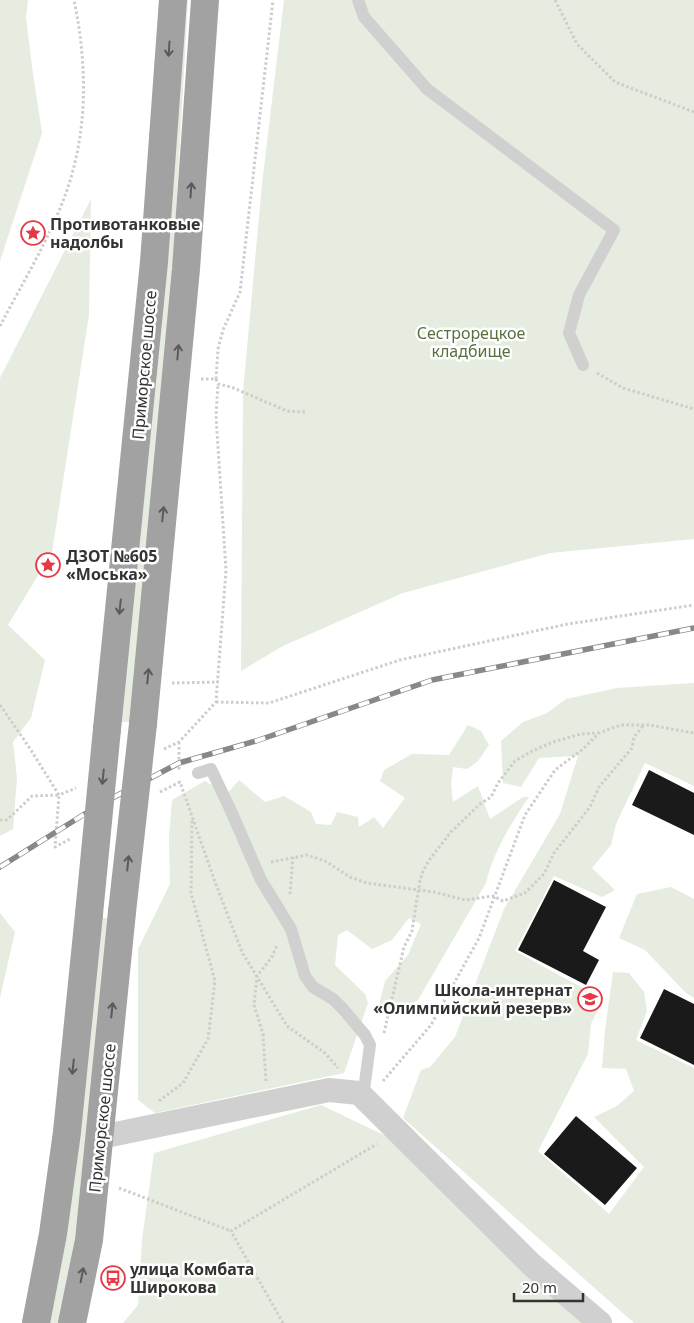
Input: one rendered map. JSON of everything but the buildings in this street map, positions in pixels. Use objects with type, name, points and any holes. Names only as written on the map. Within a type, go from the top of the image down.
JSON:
[{"type":"highway","name":"Приморское шоссе","points":[[36,1323],[53,1234],[66,1132],[89,914],[154,262],[173,0]]},
{"type":"highway","name":"Приморское шоссе","points":[[72,1323],[89,1240],[143,724],[186,270],[205,0]]},
{"type":"street","points":[[100,1137],[330,1090],[361,1095],[532,1265],[600,1323]]},
{"type":"lane","points":[[358,0],[364,17],[427,89],[614,230],[578,295],[569,333],[583,365]]},
{"type":"lane","points":[[198,772],[211,769],[261,880],[291,929],[305,976],[313,987],[333,999],[365,1035],[370,1045],[361,1095]]},
{"type":"path","points":[[0,326],[58,213],[72,175],[80,138],[84,99],[84,60],[74,0]]},
{"type":"path","points":[[168,683],[219,682],[226,570],[216,416],[218,349],[240,292],[273,0]]},
{"type":"path","points":[[555,0],[577,44],[615,82],[694,112]]},
{"type":"path","points":[[583,365],[623,388],[694,409]]},
{"type":"path","points":[[194,379],[216,379]]},
{"type":"path","points":[[218,384],[231,387],[286,411],[306,412]]},
{"type":"path","points":[[216,702],[269,704],[400,660],[568,624],[694,605]]},
{"type":"path","points":[[384,1034],[404,947],[412,931],[423,871],[451,832],[480,804],[491,797],[498,783],[515,761],[553,742],[581,734],[599,733],[620,725],[643,725],[694,733]]},
{"type":"path","points":[[270,862],[307,855],[325,861],[350,877],[367,883],[434,892],[465,900],[494,896],[502,901],[525,893],[544,874],[554,853],[590,807],[599,787],[632,748],[634,737],[643,725]]},
{"type":"path","points":[[179,742],[180,782],[242,952],[287,1026],[325,1053],[361,1095],[388,1078],[431,1025],[479,938],[525,815],[555,770],[599,733]]},
{"type":"path","points":[[155,795],[180,782]]},
{"type":"path","points":[[0,820],[7,820],[32,796],[59,796],[55,846],[80,834]]},
{"type":"path","points":[[153,1105],[183,1083],[208,1039],[215,982],[191,893],[192,816]]},
{"type":"path","points":[[259,1104],[268,1078],[263,1034],[254,1004],[256,976],[272,957],[286,920],[293,857]]},
{"type":"path","points":[[386,1070],[388,1078]]},
{"type":"path","points":[[231,1231],[398,1131]]},
{"type":"path","points":[[116,1187],[231,1231],[284,1323]]},
{"type":"green space","points":[[0,0],[28,0],[26,17],[42,133],[0,261]]},
{"type":"green space","points":[[182,0],[188,0],[173,266],[131,722],[121,722]]},
{"type":"green space","name":"Сестрорецкое кладбище","points":[[284,0],[694,0],[694,539],[550,553],[403,593],[283,646],[241,671],[243,392],[262,184]]},
{"type":"green space","points":[[91,199],[89,315],[52,552],[8,625],[45,660],[31,718],[13,742],[17,778],[13,829],[0,836],[0,378]]},
{"type":"green space","points":[[694,683],[694,786],[645,763],[616,824],[611,845],[592,868],[615,890],[602,897],[554,876],[515,951],[603,999],[591,1024],[588,1054],[538,1151],[609,1214],[644,1167],[594,1117],[617,1106],[634,1091],[626,1069],[602,1068],[613,972],[629,973],[644,992],[647,1011],[636,1040],[694,1068],[694,1323],[634,1323],[403,1118],[421,1070],[430,1067],[455,1037],[504,909],[560,814],[578,756],[539,758],[521,787],[503,783],[501,741],[523,722],[547,713],[566,699],[617,688]]},
{"type":"green space","points":[[468,725],[481,731],[489,745],[478,761],[467,769],[453,767],[451,784],[453,802],[478,786],[490,819],[523,797],[529,797],[503,838],[486,883],[418,1000],[409,1005],[379,1005],[385,981],[408,955],[421,924],[409,918],[392,940],[372,949],[347,930],[338,935],[335,965],[365,994],[368,1003],[344,1073],[155,1113],[138,1100],[138,949],[170,884],[169,837],[172,800],[205,781],[227,794],[239,780],[265,802],[284,796],[311,812],[316,824],[331,825],[337,812],[358,817],[359,827],[374,817],[383,828],[405,798],[380,781],[384,770],[412,754],[449,755]]},
{"type":"green space","points":[[671,887],[694,899],[694,998],[686,993],[645,950],[619,938],[637,894]]},
{"type":"green space","points":[[0,913],[15,932],[0,998]]},
{"type":"green space","points":[[100,918],[109,918],[75,1237],[59,1323],[50,1323],[67,1236],[88,1055]]},
{"type":"green space","points":[[321,1105],[386,1136],[584,1323],[123,1323],[138,1305],[142,1240],[154,1153]]},
{"type":"railway","points":[[0,867],[99,805],[179,763],[256,741],[432,680],[694,628]]},
{"type":"place","name":"Противотанковые надолбы","points":[[33,233]]},
{"type":"place","name":"ДЗОТ №605 «Моська»","points":[[48,565]]},
{"type":"place","name":"Школа-интернат «Олимпийский резерв»","points":[[590,999]]},
{"type":"place","name":"улица Комбата Широкова","points":[[113,1278]]}]
